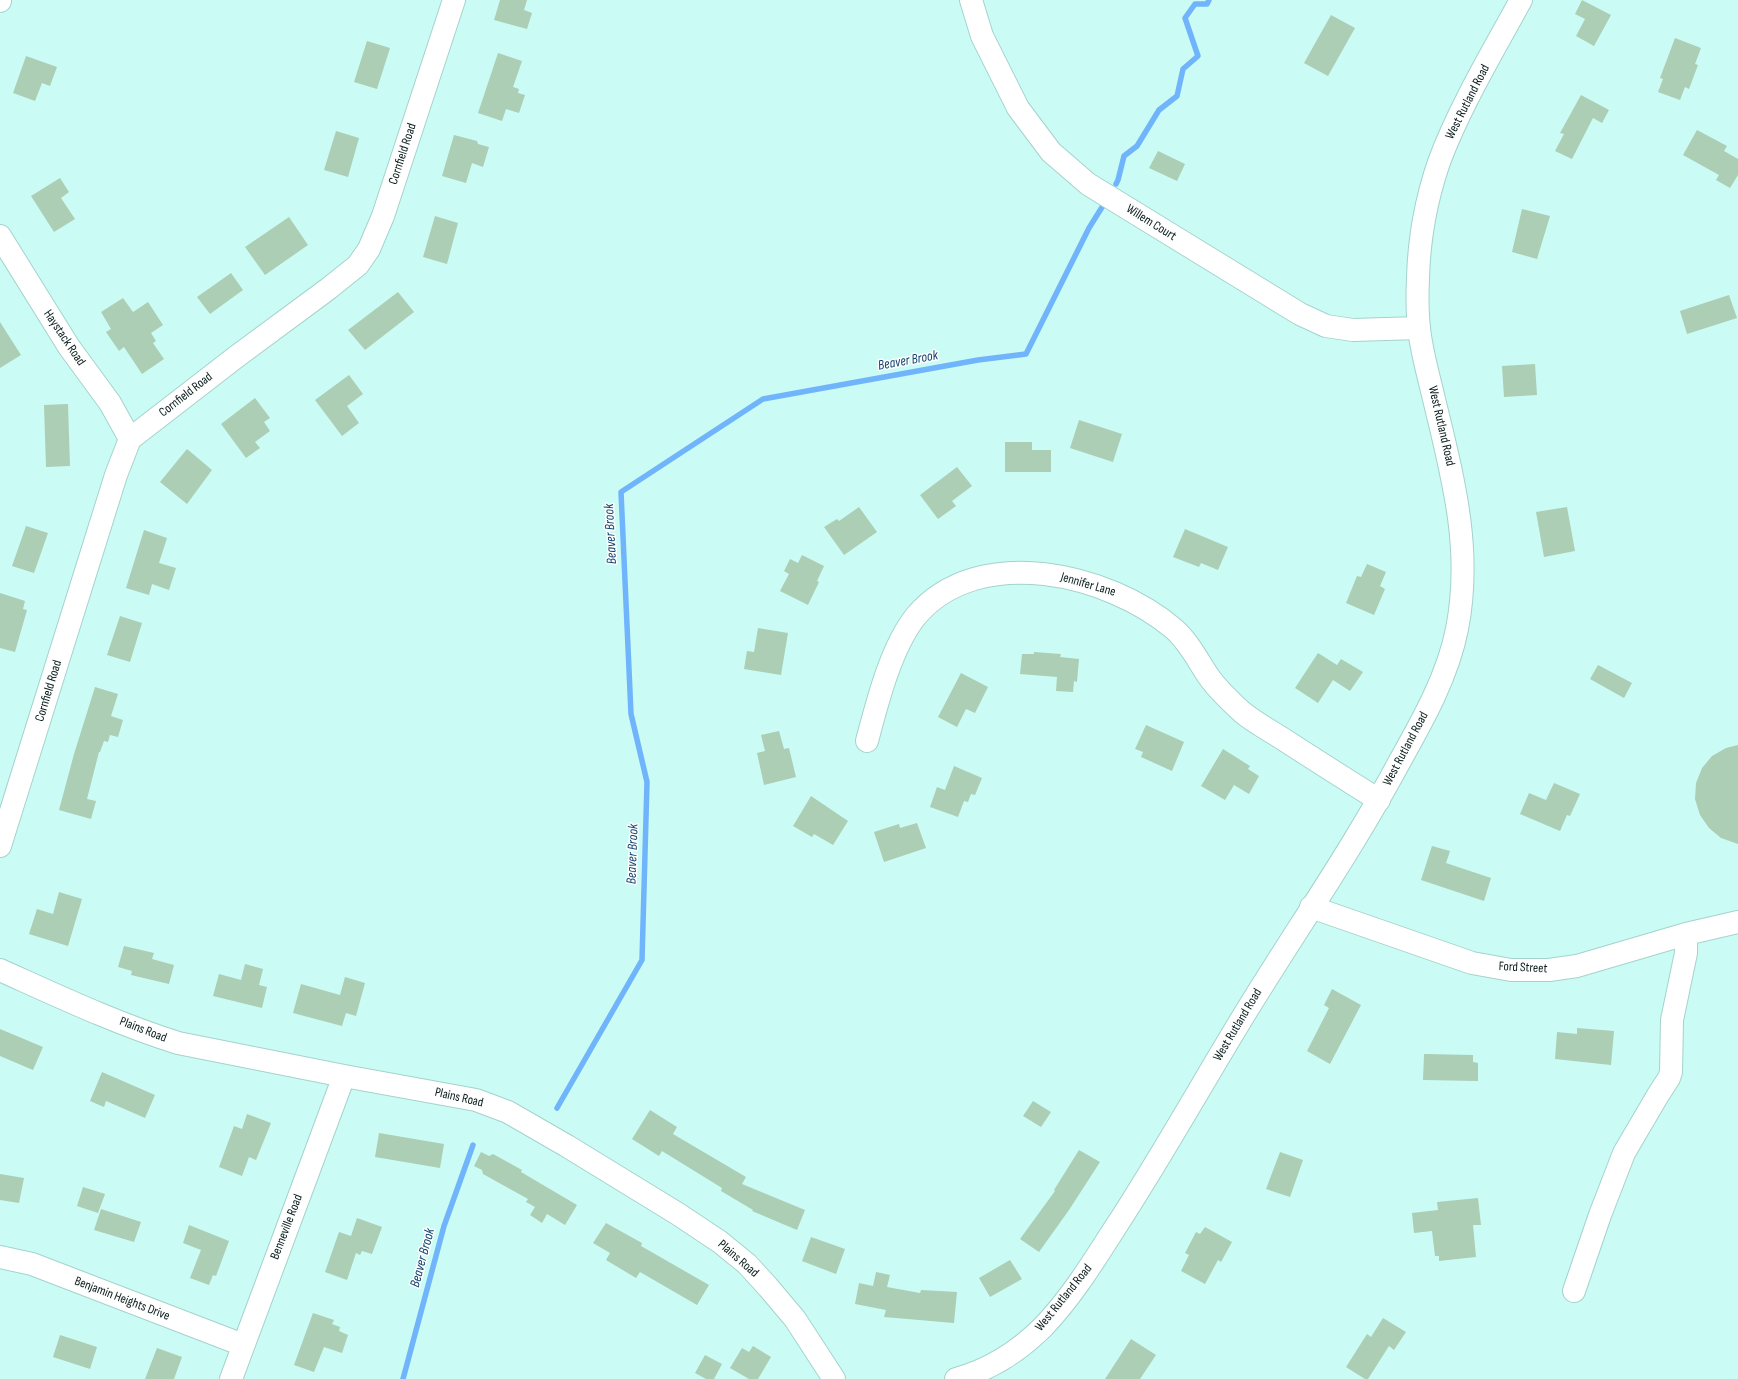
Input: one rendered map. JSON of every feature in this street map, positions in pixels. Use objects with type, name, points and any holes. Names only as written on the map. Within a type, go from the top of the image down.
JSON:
[{"type":"street","name":"Cornfield Road","points":[[0,846],[114,482],[130,439],[236,357],[328,289],[358,265],[370,249],[383,216],[454,0]]},
{"type":"street","name":"Willem Court","points":[[971,0],[982,36],[1018,108],[1051,152],[1088,184],[1300,314],[1326,326],[1353,330],[1419,328]]},
{"type":"street","name":"West Rutland Road","points":[[956,1379],[991,1365],[1016,1350],[1043,1326],[1067,1297],[1091,1264],[1146,1180],[1242,1019],[1379,800],[1424,718],[1449,659],[1458,627],[1462,583],[1463,537],[1454,484],[1420,340],[1417,300],[1419,248],[1430,193],[1440,161],[1452,133],[1521,0]]},
{"type":"street","name":"Haystack Road","points":[[0,236],[68,347],[110,403],[130,439]]},
{"type":"street","name":"Jennifer Lane","points":[[867,741],[894,655],[900,641],[915,618],[931,601],[952,587],[980,577],[1004,574],[1042,574],[1098,586],[1125,597],[1160,618],[1188,644],[1218,689],[1244,714],[1379,800]]},
{"type":"street","name":"Ford Street","points":[[1311,907],[1472,963],[1511,970],[1549,970],[1576,966],[1686,934],[1738,922]]},
{"type":"street","points":[[1574,1291],[1600,1215],[1624,1153],[1669,1078],[1671,1072],[1672,1020],[1686,953],[1686,934]]},
{"type":"street","name":"Plains Road","points":[[0,970],[83,1007],[164,1039],[201,1048],[344,1076],[476,1100],[508,1112],[567,1146],[678,1214],[720,1242],[747,1264],[795,1319],[834,1379]]},
{"type":"street","name":"Benneville Road","points":[[231,1379],[344,1076]]},
{"type":"street","name":"Benjamin Heights Drive","points":[[0,1257],[32,1264],[243,1345]]},
{"type":"building","points":[[500,0],[527,0],[524,10],[532,13],[527,29],[494,20]]},
{"type":"building","points":[[1582,0],[1611,15],[1594,46],[1576,36],[1585,19],[1575,14]]},
{"type":"building","points":[[1331,15],[1355,28],[1328,76],[1304,63]]},
{"type":"building","points":[[1675,38],[1701,48],[1695,64],[1698,65],[1689,89],[1685,87],[1680,100],[1658,92],[1663,79],[1660,78]]},
{"type":"building","points":[[367,41],[390,48],[377,89],[354,82]]},
{"type":"building","points":[[498,53],[522,61],[513,87],[519,89],[518,93],[525,95],[519,113],[506,109],[502,121],[478,113]]},
{"type":"building","points":[[26,56],[57,67],[50,86],[42,83],[35,101],[13,93]]},
{"type":"building","points":[[1581,95],[1609,110],[1602,123],[1593,118],[1572,159],[1555,151],[1564,134],[1560,133]]},
{"type":"building","points":[[1697,130],[1727,146],[1724,151],[1738,159],[1738,175],[1730,188],[1716,180],[1719,175],[1683,155]]},
{"type":"building","points":[[336,131],[359,138],[348,177],[324,170]]},
{"type":"building","points":[[454,135],[477,141],[478,144],[489,147],[483,167],[472,163],[466,183],[442,176]]},
{"type":"building","points":[[1158,151],[1185,164],[1177,181],[1149,168]]},
{"type":"building","points":[[60,178],[69,192],[61,198],[75,219],[54,232],[31,196]]},
{"type":"building","points":[[1522,209],[1550,216],[1537,259],[1512,252]]},
{"type":"building","points":[[435,216],[458,223],[447,264],[423,257]]},
{"type":"building","points":[[289,217],[308,245],[265,275],[245,247]]},
{"type":"building","points":[[231,273],[243,290],[210,314],[197,297]]},
{"type":"building","points":[[398,292],[414,312],[365,350],[348,330]]},
{"type":"building","points":[[1729,295],[1737,318],[1687,334],[1680,311]]},
{"type":"building","points":[[123,298],[133,312],[148,302],[163,325],[151,333],[156,341],[153,343],[164,359],[142,374],[124,347],[119,351],[106,332],[111,329],[101,312]]},
{"type":"building","points":[[0,322],[21,355],[0,368]]},
{"type":"building","points":[[1535,364],[1537,395],[1504,397],[1502,366]]},
{"type":"building","points":[[349,375],[363,394],[347,406],[359,423],[342,436],[315,400]]},
{"type":"building","points":[[255,398],[270,418],[264,422],[270,431],[255,442],[260,448],[246,458],[221,424]]},
{"type":"building","points":[[68,404],[70,466],[46,467],[44,405]]},
{"type":"building","points":[[1079,420],[1122,434],[1113,462],[1070,448]]},
{"type":"building","points":[[1005,442],[1032,442],[1032,450],[1051,450],[1051,472],[1005,472]]},
{"type":"building","points":[[187,449],[212,470],[187,504],[160,482]]},
{"type":"building","points":[[957,467],[972,486],[952,501],[956,506],[938,519],[920,495]]},
{"type":"building","points":[[859,507],[877,532],[844,555],[824,527],[837,519],[839,521]]},
{"type":"building","points":[[1567,507],[1575,551],[1544,557],[1536,512]]},
{"type":"building","points":[[26,526],[48,533],[34,573],[12,566]]},
{"type":"building","points":[[1185,529],[1228,547],[1218,570],[1201,563],[1199,567],[1173,557]]},
{"type":"building","points":[[144,530],[167,538],[159,563],[176,568],[169,590],[152,584],[149,595],[126,588]]},
{"type":"building","points":[[802,555],[824,566],[817,581],[819,582],[808,605],[780,591],[789,574],[784,571],[790,559],[798,563]]},
{"type":"building","points":[[1367,564],[1386,572],[1380,586],[1385,589],[1374,615],[1346,603],[1357,576],[1361,577]]},
{"type":"building","points":[[0,593],[25,601],[23,609],[27,610],[15,652],[0,648]]},
{"type":"building","points":[[120,616],[142,623],[130,662],[107,655]]},
{"type":"building","points":[[758,628],[788,633],[781,675],[744,669],[747,651],[754,652]]},
{"type":"building","points":[[1034,652],[1061,654],[1060,657],[1079,659],[1077,682],[1074,681],[1073,692],[1056,691],[1057,677],[1020,674],[1022,654],[1034,654]]},
{"type":"building","points":[[1318,653],[1337,665],[1341,659],[1363,672],[1350,691],[1333,680],[1318,703],[1295,688]]},
{"type":"building","points":[[1598,665],[1632,683],[1624,698],[1590,679]]},
{"type":"building","points":[[961,673],[988,687],[975,713],[966,709],[957,727],[938,717]]},
{"type":"building","points":[[95,687],[118,694],[111,716],[123,720],[118,737],[110,735],[108,742],[104,741],[99,752],[87,799],[96,801],[91,819],[59,810],[74,754]]},
{"type":"building","points":[[1146,725],[1184,742],[1172,771],[1141,757],[1143,752],[1135,749]]},
{"type":"building","points":[[779,731],[784,749],[789,748],[796,777],[764,785],[757,753],[765,751],[761,735]]},
{"type":"building","points":[[1738,745],[1738,844],[1721,838],[1709,828],[1700,815],[1695,799],[1696,783],[1702,768],[1712,756],[1726,748]]},
{"type":"building","points":[[1223,749],[1250,766],[1248,769],[1259,776],[1249,794],[1234,785],[1225,800],[1201,786]]},
{"type":"building","points":[[954,766],[982,778],[975,795],[971,794],[968,802],[964,801],[958,817],[930,807],[937,787],[945,790]]},
{"type":"building","points":[[1554,783],[1580,794],[1570,816],[1567,815],[1560,831],[1520,814],[1529,793],[1546,800]]},
{"type":"building","points":[[811,796],[848,821],[833,845],[814,834],[812,837],[793,826]]},
{"type":"building","points":[[917,823],[926,848],[884,862],[874,832],[899,824],[900,828]]},
{"type":"building","points":[[1432,846],[1450,851],[1446,863],[1491,878],[1484,901],[1421,880]]},
{"type":"building","points":[[59,892],[82,899],[68,946],[29,934],[37,909],[53,914]]},
{"type":"building","points":[[124,946],[154,953],[152,959],[174,965],[169,984],[131,975],[132,971],[118,967]]},
{"type":"building","points":[[245,964],[263,969],[259,985],[267,987],[262,1008],[213,996],[219,974],[241,980]]},
{"type":"building","points":[[345,977],[365,983],[356,1016],[346,1013],[342,1026],[293,1013],[301,984],[340,995]]},
{"type":"building","points":[[1332,989],[1361,1005],[1330,1064],[1307,1051],[1329,1008],[1324,1005]]},
{"type":"building","points":[[1577,1028],[1614,1031],[1611,1065],[1555,1059],[1557,1032],[1577,1034]]},
{"type":"building","points":[[0,1029],[43,1047],[33,1070],[0,1056]]},
{"type":"building","points":[[1424,1054],[1473,1055],[1473,1062],[1478,1063],[1478,1081],[1423,1080]]},
{"type":"building","points":[[102,1072],[155,1095],[145,1118],[106,1101],[104,1107],[90,1101]]},
{"type":"building","points":[[1033,1101],[1051,1112],[1041,1127],[1023,1116]]},
{"type":"building","points":[[650,1110],[677,1127],[673,1134],[746,1177],[742,1184],[805,1210],[797,1230],[752,1211],[753,1210],[721,1191],[722,1188],[662,1151],[659,1156],[632,1139]]},
{"type":"building","points":[[247,1114],[271,1123],[256,1160],[249,1157],[242,1176],[219,1167],[234,1126],[242,1129]]},
{"type":"building","points":[[379,1133],[444,1144],[440,1168],[375,1157]]},
{"type":"building","points":[[1079,1150],[1100,1162],[1069,1210],[1039,1252],[1020,1239],[1055,1191],[1054,1190]]},
{"type":"building","points":[[481,1152],[489,1156],[493,1154],[522,1170],[521,1172],[577,1205],[565,1225],[547,1214],[542,1223],[530,1215],[535,1207],[526,1202],[528,1199],[483,1174],[482,1170],[474,1166]]},
{"type":"building","points":[[1280,1152],[1303,1160],[1290,1197],[1266,1189]]},
{"type":"building","points":[[0,1174],[24,1178],[19,1203],[0,1200]]},
{"type":"building","points":[[83,1187],[105,1194],[98,1213],[77,1206]]},
{"type":"building","points":[[1478,1198],[1481,1225],[1473,1225],[1476,1257],[1439,1261],[1439,1256],[1435,1256],[1432,1231],[1414,1233],[1412,1213],[1438,1210],[1437,1202]]},
{"type":"building","points":[[101,1209],[141,1222],[134,1242],[94,1230]]},
{"type":"building","points":[[357,1218],[382,1227],[372,1254],[362,1251],[360,1255],[356,1253],[347,1280],[325,1272],[339,1232],[351,1236]]},
{"type":"building","points":[[606,1223],[642,1243],[641,1246],[709,1285],[697,1305],[640,1272],[636,1278],[606,1260],[610,1253],[593,1243]]},
{"type":"building","points":[[189,1225],[229,1241],[216,1276],[213,1275],[209,1285],[190,1278],[201,1250],[183,1243]]},
{"type":"building","points":[[1205,1227],[1232,1242],[1221,1262],[1218,1260],[1205,1284],[1181,1271],[1189,1255],[1185,1253],[1196,1232],[1200,1234]]},
{"type":"building","points":[[811,1237],[845,1249],[836,1274],[802,1261]]},
{"type":"building","points":[[1010,1260],[1022,1279],[990,1297],[979,1278]]},
{"type":"building","points":[[876,1272],[890,1275],[887,1287],[920,1293],[921,1290],[957,1292],[954,1323],[884,1317],[886,1310],[855,1304],[859,1283],[873,1286]]},
{"type":"building","points":[[313,1313],[334,1320],[332,1324],[340,1327],[339,1331],[348,1335],[342,1353],[324,1347],[314,1372],[294,1365]]},
{"type":"building","points":[[1383,1318],[1406,1332],[1394,1350],[1389,1346],[1368,1379],[1365,1379],[1346,1367],[1367,1334],[1371,1337]]},
{"type":"building","points":[[60,1335],[97,1347],[90,1369],[53,1357]]},
{"type":"building","points":[[1131,1339],[1156,1355],[1140,1379],[1105,1379]]},
{"type":"building","points":[[753,1346],[771,1357],[758,1379],[749,1379],[730,1368],[742,1348],[749,1352]]},
{"type":"building","points":[[157,1348],[182,1357],[174,1379],[145,1379]]},
{"type":"building","points":[[705,1355],[722,1364],[714,1379],[706,1379],[695,1373]]},
{"type":"waterway","name":"Beaver Brook","points":[[1116,184],[1124,156],[1137,146],[1159,110],[1177,96],[1183,69],[1198,56],[1185,18],[1195,4],[1207,4],[1209,0]]},
{"type":"waterway","name":"Beaver Brook","points":[[557,1108],[642,960],[647,782],[631,714],[621,492],[763,399],[978,360],[1026,354],[1089,228],[1104,204]]},
{"type":"waterway","name":"Beaver Brook","points":[[403,1379],[444,1226],[473,1145]]}]
